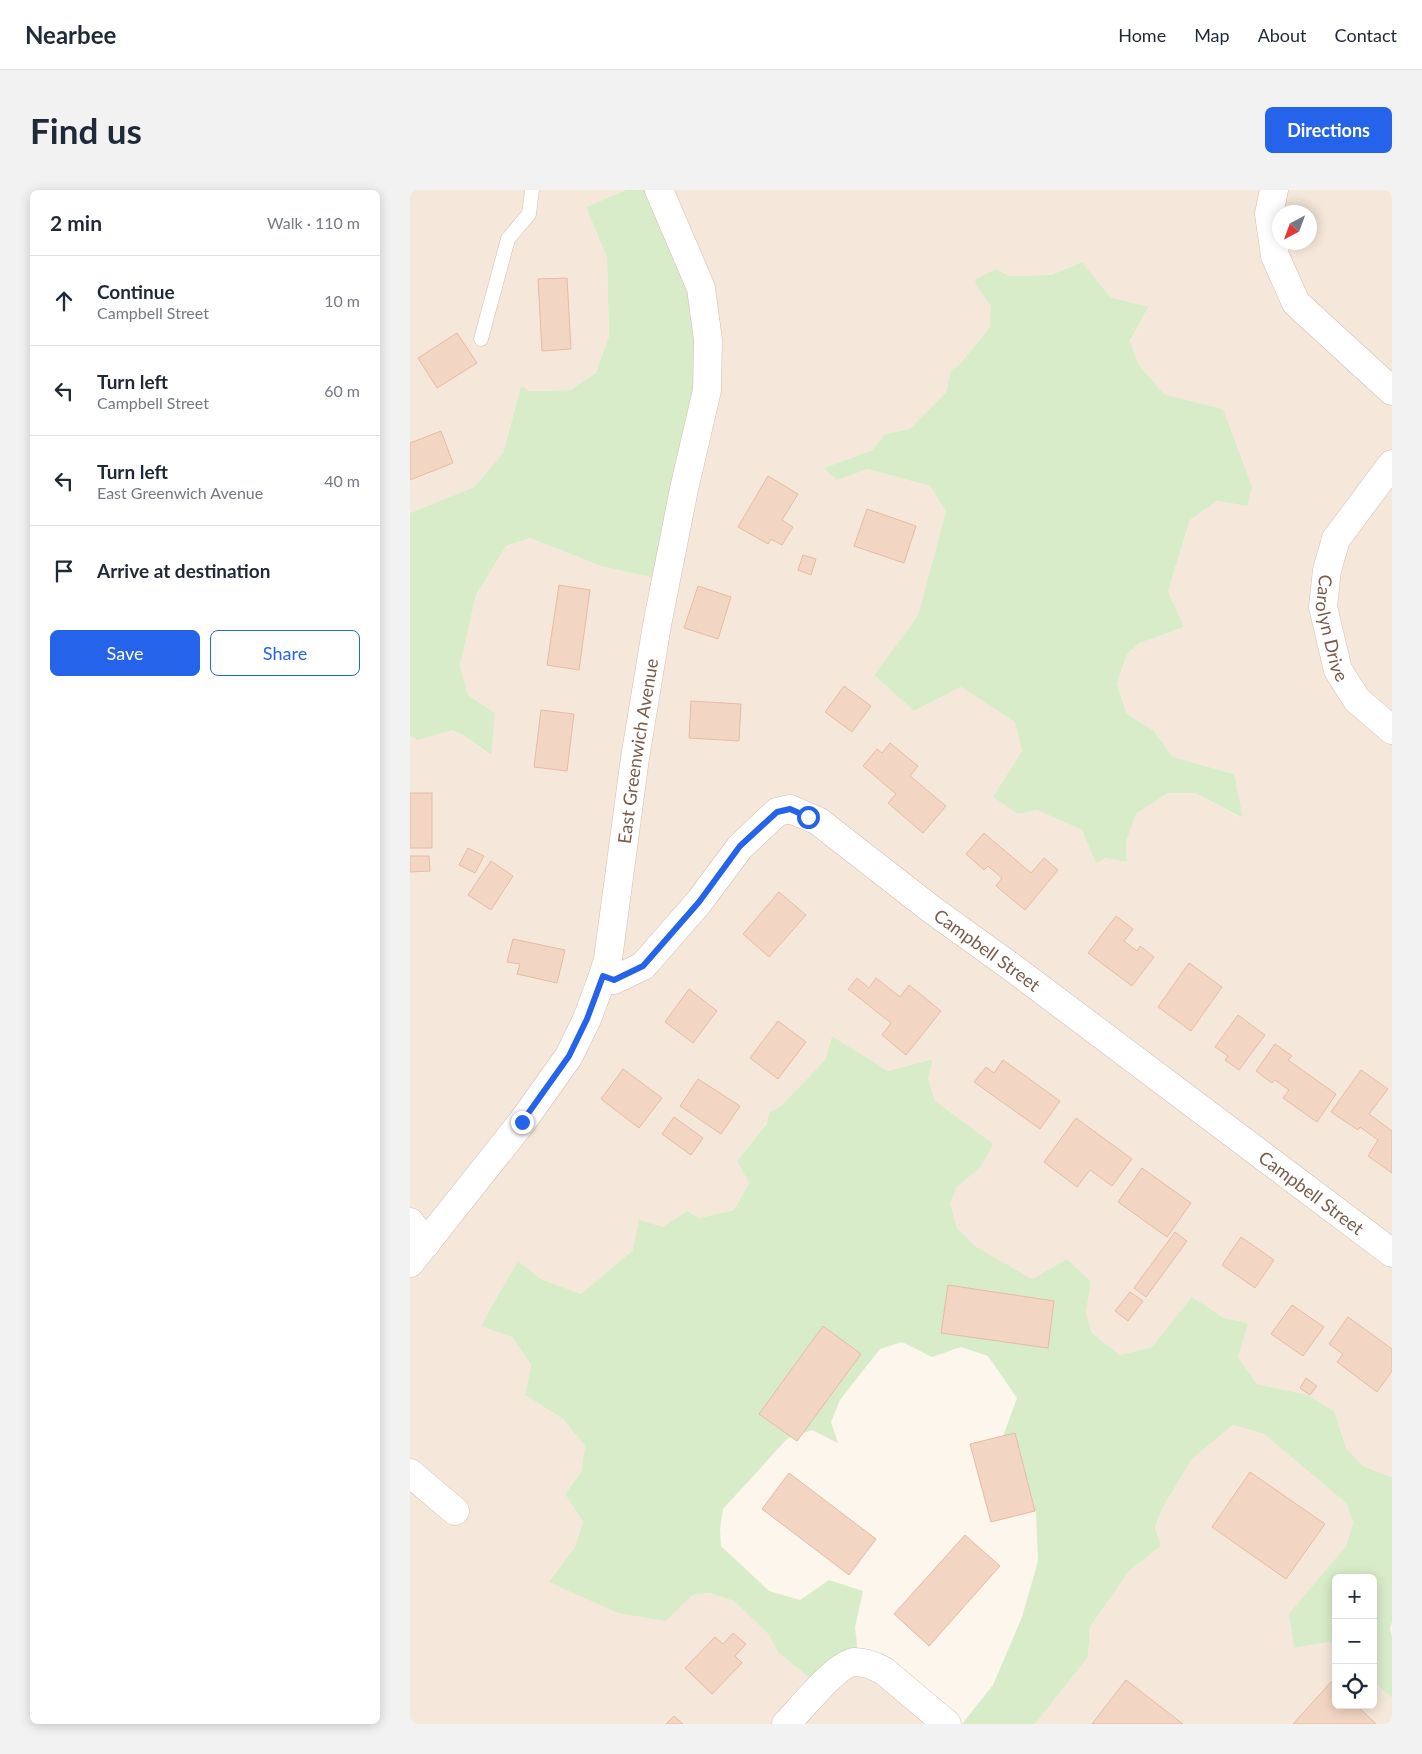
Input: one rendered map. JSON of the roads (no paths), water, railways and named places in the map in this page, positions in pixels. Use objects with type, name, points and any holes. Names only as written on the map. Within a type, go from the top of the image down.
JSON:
[{"type":"street","name":"East Greenwich Avenue","points":[[418,1254],[522,1122],[569,1056],[587,1019],[608,958],[635,758],[657,625],[684,489],[707,390],[708,340],[701,288],[659,190]]},
{"type":"street","points":[[1274,190],[1269,214],[1275,256],[1296,303],[1392,391]]},
{"type":"street","name":"Carolyn Drive","points":[[1392,464],[1336,540],[1327,570],[1323,606],[1338,670],[1357,700],[1392,730]]},
{"type":"street","name":"Campbell Street","points":[[603,976],[614,980],[643,966],[699,902],[740,846],[777,812],[790,809],[818,821],[931,908],[1392,1252]]},
{"type":"street","points":[[410,1222],[418,1254]]},
{"type":"street","points":[[410,1473],[455,1511]]},
{"type":"street","points":[[786,1724],[842,1666],[853,1662],[874,1665],[884,1671],[947,1724]]},
{"type":"lane","points":[[481,339],[508,238],[529,214],[532,190]]}]
